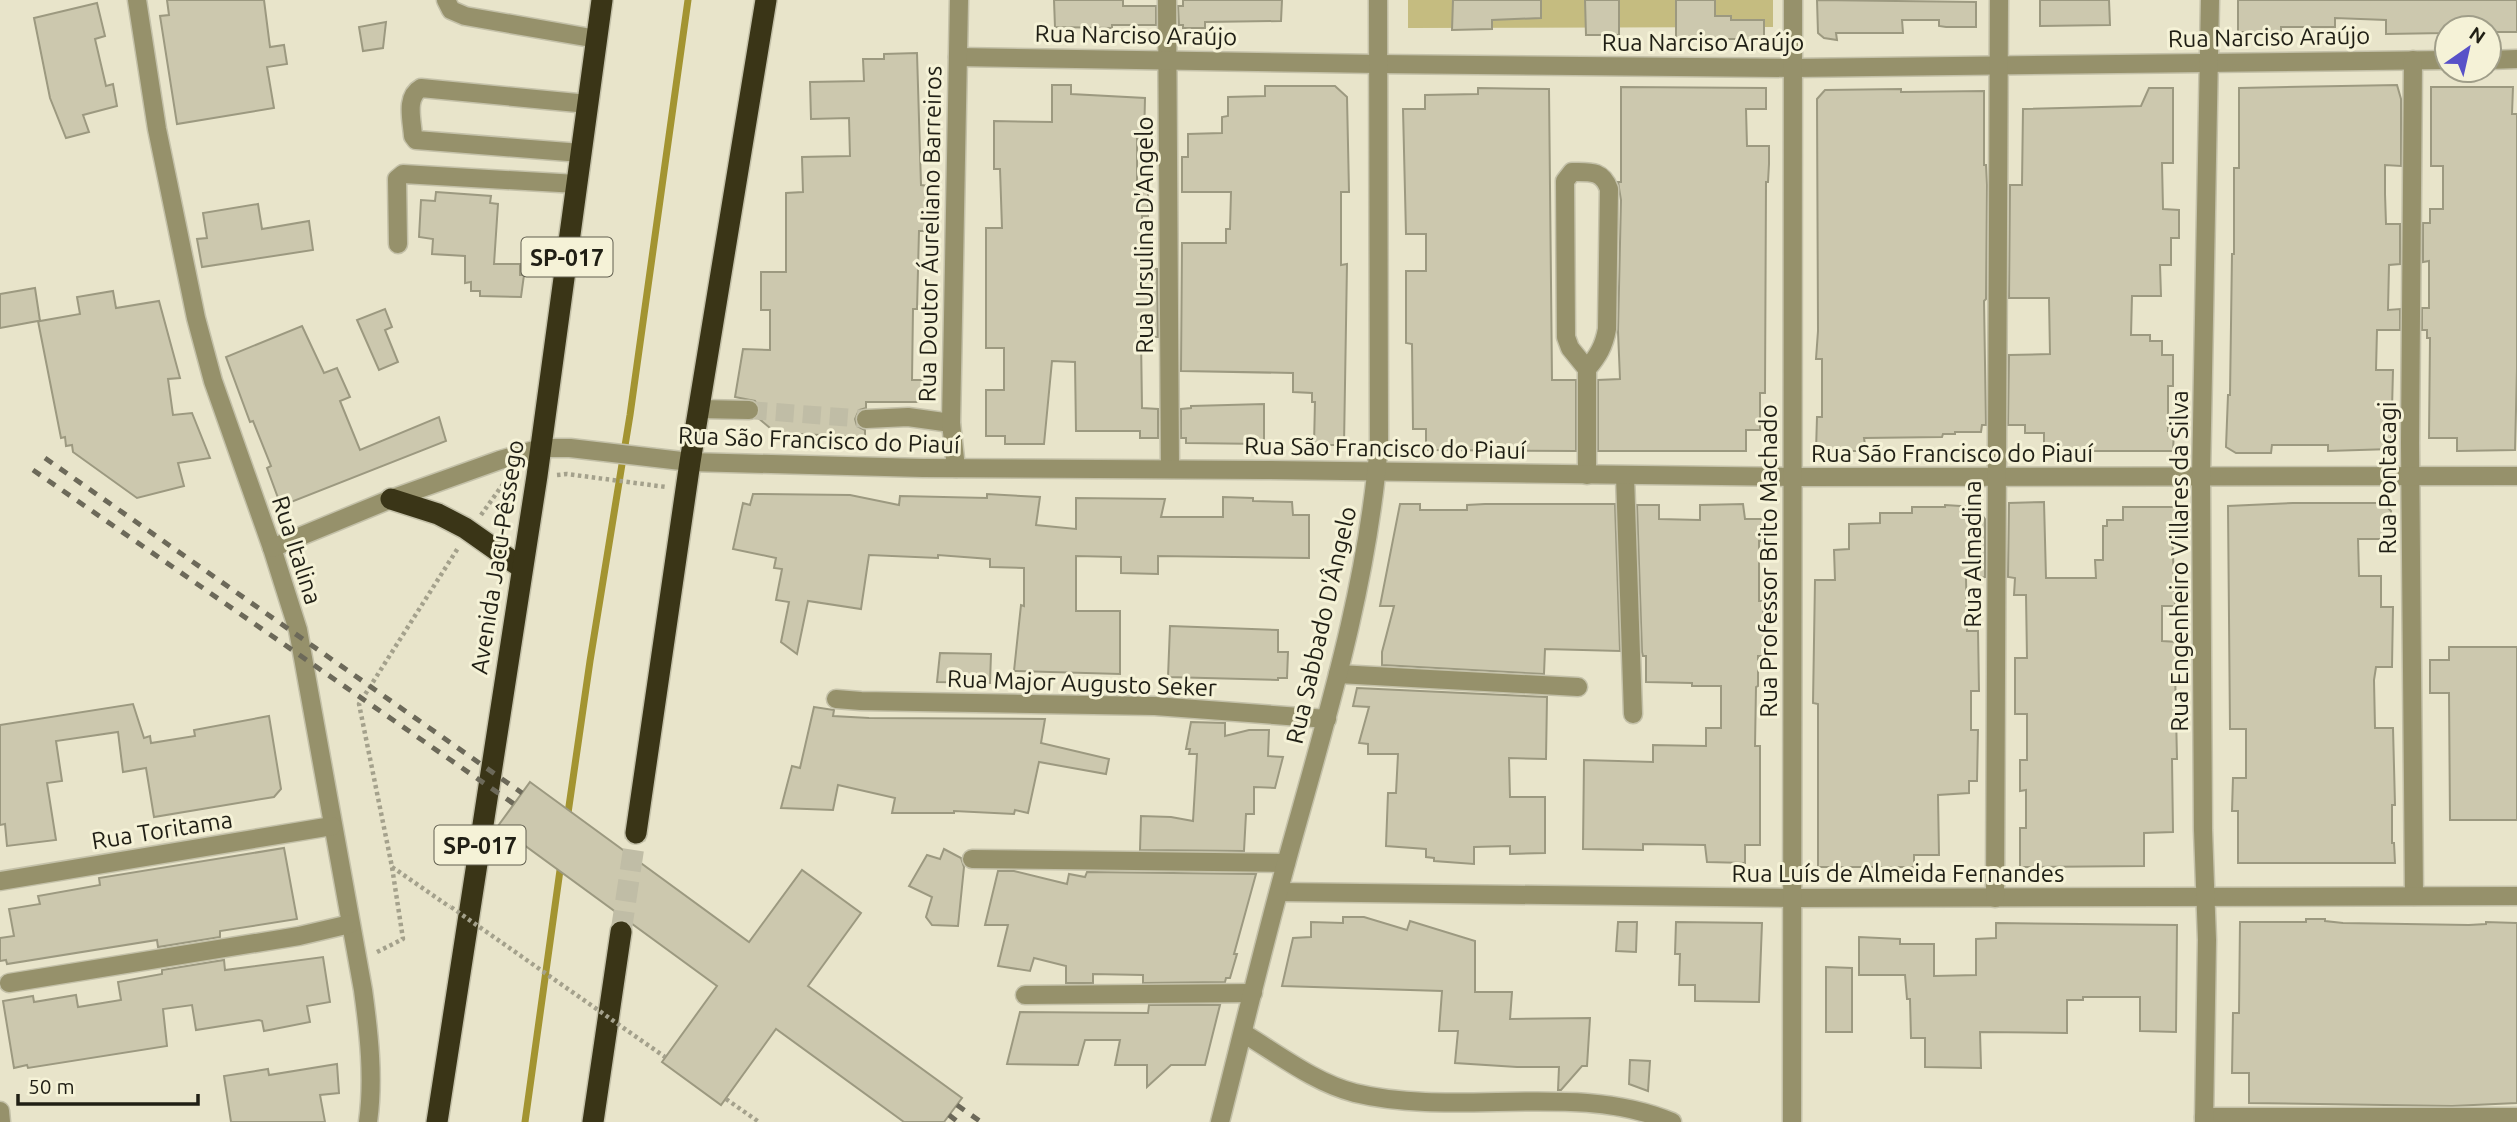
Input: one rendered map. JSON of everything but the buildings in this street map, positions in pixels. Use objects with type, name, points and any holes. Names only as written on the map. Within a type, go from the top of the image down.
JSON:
[{"type":"highway","name":"Avenida Jacu-Pêssego","points":[[438,1122],[537,476],[603,0]]},
{"type":"highway","points":[[636,833],[690,462],[766,0]]},
{"type":"highway","points":[[391,499],[438,514],[470,530],[522,568]]},
{"type":"highway","points":[[593,1122],[621,932]]},
{"type":"street","name":"Rua Italina","points":[[137,0],[157,128],[196,318],[213,381],[298,630],[368,1022],[368,1122]]},
{"type":"street","points":[[446,0],[451,10],[465,16],[597,38]]},
{"type":"street","name":"Rua Doutor Áureliano Barreiros","points":[[956,468],[951,423],[958,0]]},
{"type":"street","name":"Rua Ursulina D'Angelo","points":[[1167,0],[1170,470]]},
{"type":"street","name":"Rua Sabbado D'Ângelo","points":[[1220,1122],[1286,863],[1327,719],[1362,571],[1374,504],[1379,443],[1378,0]]},
{"type":"street","name":"Rua Professor Brito Machado","points":[[1792,1122],[1793,0]]},
{"type":"street","name":"Rua Almadina","points":[[1996,898],[1999,0]]},
{"type":"street","name":"Rua Engenheiro Villares da Silva","points":[[2204,1120],[2202,478],[2210,0]]},
{"type":"street","name":"Rua Narciso Araújo","points":[[958,57],[1793,68],[2433,60]]},
{"type":"street","name":"Rua Pontacagi","points":[[2413,60],[2410,477],[2414,896]]},
{"type":"street","points":[[581,153],[416,140],[413,136],[411,99],[421,88],[588,104]]},
{"type":"street","points":[[1587,369],[1599,355],[1607,329],[1609,189],[1606,179],[1595,172],[1572,172],[1565,181],[1566,337],[1570,348],[1587,369],[1587,475]]},
{"type":"street","points":[[398,244],[397,179],[403,174],[577,184]]},
{"type":"street","points":[[699,409],[749,410]]},
{"type":"street","points":[[866,419],[908,417],[951,423]]},
{"type":"street","name":"Rua São Francisco do Piauí","points":[[272,548],[391,499],[541,448],[569,448],[690,462],[956,468],[1792,477],[2517,476]]},
{"type":"street","points":[[1625,476],[1633,714]]},
{"type":"street","points":[[1338,674],[1578,687]]},
{"type":"street","name":"Rua Major Augusto Seker","points":[[836,699],[1155,706],[1327,719]]},
{"type":"street","name":"Rua Toritama","points":[[0,881],[332,826]]},
{"type":"street","points":[[972,859],[1286,863]]},
{"type":"street","name":"Rua Luís de Almeida Fernandes","points":[[1279,892],[1794,898],[2517,896]]},
{"type":"street","points":[[9,983],[299,936],[350,924]]},
{"type":"street","points":[[1025,995],[1253,993]]},
{"type":"street","points":[[1243,1033],[1321,1079],[1352,1092],[1394,1101],[1437,1104],[1569,1102],[1631,1110],[1672,1122]]},
{"type":"street","points":[[0,1111],[1,1122]]},
{"type":"street","points":[[2204,1120],[2517,1117]]},
{"type":"path","points":[[357,961],[403,939],[392,867],[359,704],[505,480],[566,474],[644,484]]},
{"type":"path","points":[[392,867],[665,1057]]},
{"type":"path","points":[[726,1099],[759,1122]]},
{"type":"shaded area","points":[[1408,0],[1773,0],[1773,27],[1408,28]]},
{"type":"waterway","points":[[567,820],[630,415],[688,0]]},
{"type":"waterway","points":[[525,1122],[561,863]]},
{"type":"tunnel","points":[[749,410],[866,419]]},
{"type":"tunnel","points":[[621,932],[636,833]]},
{"type":"railway","points":[[45,458],[522,793]]},
{"type":"railway","points":[[33,470],[514,804]]},
{"type":"railway","points":[[957,1105],[981,1122]]},
{"type":"railway","points":[[949,1115],[958,1122]]}]
